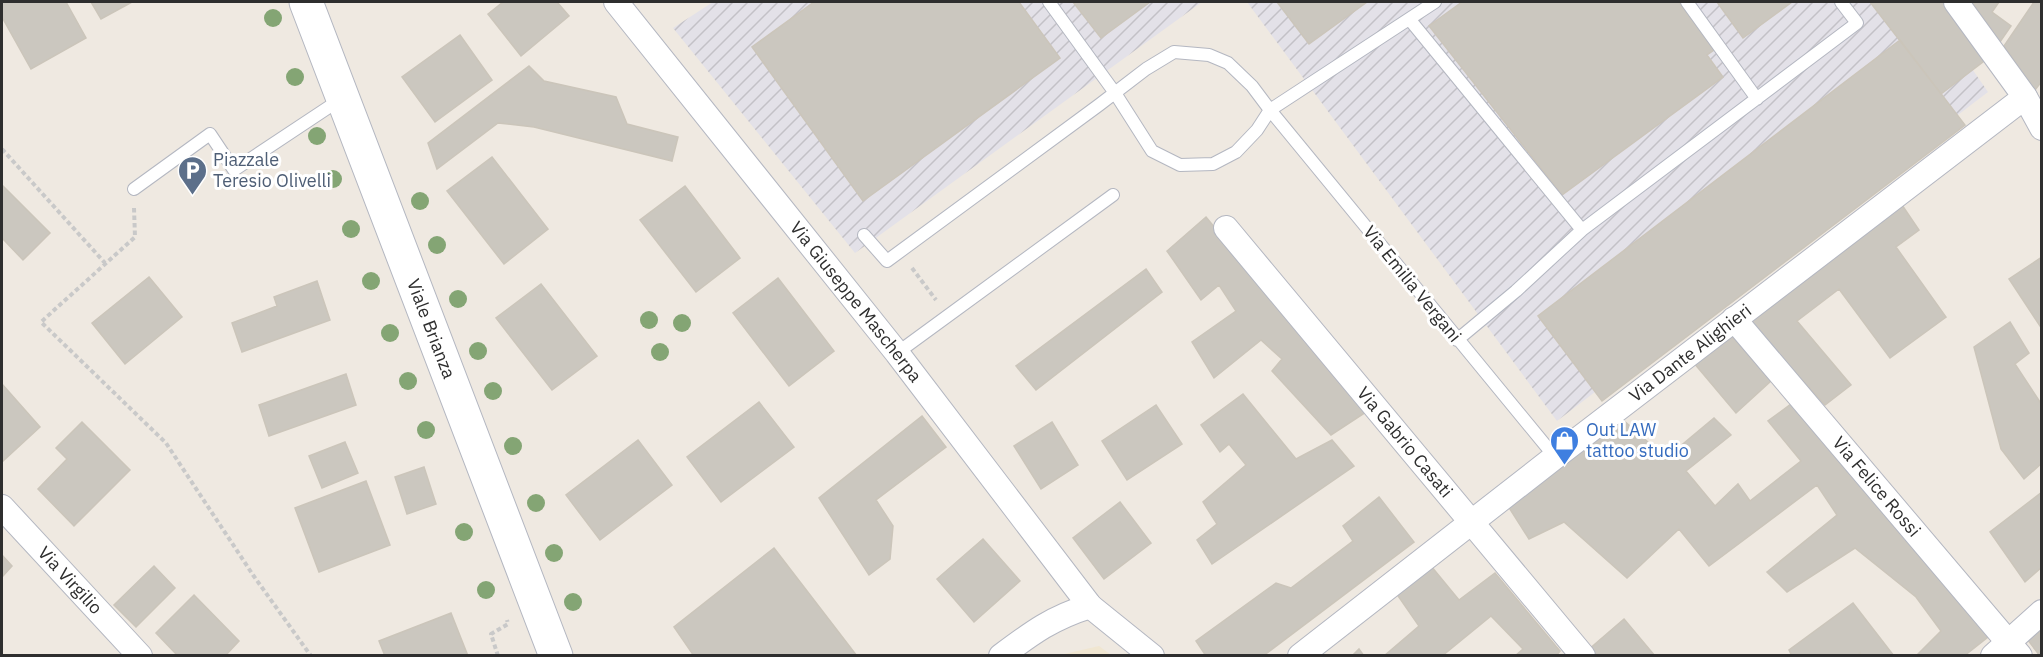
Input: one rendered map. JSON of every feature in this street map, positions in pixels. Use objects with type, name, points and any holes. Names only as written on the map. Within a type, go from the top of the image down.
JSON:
[{"type":"main road","name":"Viale Brianza","points":[[306,2],[556,656]]},
{"type":"street","name":"Via Giuseppe Mascherpa","points":[[616,2],[897,353],[1090,606],[1152,656]]},
{"type":"street","points":[[1956,2],[2025,97],[2042,128]]},
{"type":"street","name":"Via Dante Alighieri","points":[[1300,656],[1555,457],[2025,97]]},
{"type":"street","name":"Via Gabrio Casati","points":[[1226,228],[1583,656]]},
{"type":"street","name":"Via Felice Rossi","points":[[1734,320],[2007,651]]},
{"type":"street","name":"Via Virgilio","points":[[2,507],[140,656]]},
{"type":"street","points":[[1001,656],[1039,627],[1068,613],[1090,606]]},
{"type":"street","points":[[2007,651],[2042,612]]},
{"type":"lane","points":[[1049,2],[1115,93],[1152,151],[1180,165],[1213,164],[1236,152],[1257,130],[1270,110],[1435,2]]},
{"type":"lane","points":[[1687,2],[1757,99]]},
{"type":"lane","points":[[1457,340],[1516,291],[1582,230],[1857,23],[1841,2]]},
{"type":"lane","points":[[1410,20],[1582,230]]},
{"type":"lane","name":"Via Emilia Vergani","points":[[900,252],[1146,69],[1173,52],[1209,55],[1228,63],[1252,86],[1457,340],[1555,457]]},
{"type":"lane","points":[[134,189],[210,134],[234,170],[344,97]]},
{"type":"lane","points":[[897,353],[1113,195]]},
{"type":"lane","points":[[864,235],[887,261],[900,252]]},
{"type":"path","points":[[2,149],[105,263]]},
{"type":"path","points":[[134,189],[135,237],[41,322],[166,443],[253,575],[311,656]]},
{"type":"path","points":[[900,252],[947,316]]},
{"type":"shaded area","points":[[713,2],[1202,2],[855,253],[673,28]]},
{"type":"shaded area","points":[[1247,2],[1926,2],[1988,92],[1557,421]]},
{"type":"shaded area","points":[[1099,646],[1111,655],[1060,655]]},
{"type":"building","points":[[2,2],[66,2],[86,38],[31,69],[2,17]]},
{"type":"building","points":[[91,2],[132,2],[101,19]]},
{"type":"building","points":[[503,2],[557,2],[569,16],[521,56],[488,14]]},
{"type":"building","points":[[814,2],[1019,2],[1060,58],[863,201],[752,47]]},
{"type":"building","points":[[1073,2],[1150,2],[1101,38]]},
{"type":"building","points":[[1277,2],[1367,2],[1309,44]]},
{"type":"building","points":[[1462,2],[1679,2],[1714,50],[1707,55],[1723,77],[1562,195],[1429,26]]},
{"type":"building","points":[[1717,2],[1792,2],[1743,38]]},
{"type":"building","points":[[1870,2],[1945,2],[1988,58],[1941,94]]},
{"type":"building","points":[[1972,2],[1999,2],[1992,12],[2011,26],[2000,42]]},
{"type":"building","points":[[2034,2],[2042,2],[2042,81],[2035,90],[2004,46]]},
{"type":"building","points":[[460,35],[492,80],[435,122],[402,77]]},
{"type":"building","points":[[1900,40],[1965,125],[1602,401],[1538,316]]},
{"type":"building","points":[[529,66],[544,81],[616,97],[627,124],[678,137],[672,161],[534,127],[498,123],[437,169],[428,143]]},
{"type":"building","points":[[492,157],[548,229],[504,264],[447,191]]},
{"type":"building","points":[[2,185],[50,233],[23,260],[2,238]]},
{"type":"building","points":[[685,186],[740,258],[696,292],[640,220]]},
{"type":"building","points":[[1902,205],[1919,230],[1896,247],[1946,317],[1890,358],[1839,289],[1797,321],[1851,385],[1825,405],[1749,322]]},
{"type":"building","points":[[1206,217],[1366,412],[1331,435],[1272,371],[1282,359],[1261,340],[1214,378],[1192,342],[1236,311],[1219,285],[1201,300],[1167,251]]},
{"type":"building","points":[[2042,257],[2042,329],[2009,279]]},
{"type":"building","points":[[1146,269],[1162,292],[1036,390],[1016,366]]},
{"type":"building","points":[[149,277],[182,317],[125,364],[92,323]]},
{"type":"building","points":[[778,278],[834,351],[789,386],[733,313]]},
{"type":"building","points":[[317,281],[330,320],[242,352],[232,323],[277,306],[274,297]]},
{"type":"building","points":[[541,284],[597,356],[552,390],[496,318]]},
{"type":"building","points":[[2010,322],[2029,353],[2015,364],[2042,405],[2042,463],[2024,479],[2001,449],[1974,347]]},
{"type":"building","points":[[1730,334],[1771,381],[1736,413],[1694,363]]},
{"type":"building","points":[[346,374],[356,405],[269,436],[259,405]]},
{"type":"building","points":[[2,384],[40,427],[3,461],[2,459]]},
{"type":"building","points":[[1243,394],[1296,459],[1332,440],[1354,466],[1212,564],[1197,540],[1217,524],[1203,502],[1246,465],[1229,444],[1220,452],[1201,425]]},
{"type":"building","points":[[759,402],[794,447],[721,502],[687,457]]},
{"type":"building","points":[[1791,404],[1992,634],[1964,656],[1916,656],[1941,631],[1916,597],[1855,548],[1787,592],[1767,572],[1837,515],[1817,485],[1709,566],[1679,529],[1627,578],[1564,522],[1529,539],[1508,506],[1622,419],[1666,458],[1714,418],[1731,435],[1686,471],[1715,506],[1738,484],[1750,501],[1801,461],[1768,421]]},
{"type":"building","points":[[1156,405],[1182,444],[1127,480],[1102,441]]},
{"type":"building","points":[[922,416],[946,447],[876,500],[893,526],[890,559],[869,575],[819,498]]},
{"type":"building","points":[[82,422],[130,470],[74,526],[38,489],[67,459],[56,448]]},
{"type":"building","points":[[1052,422],[1078,465],[1041,489],[1014,446]]},
{"type":"building","points":[[638,440],[672,485],[600,540],[566,495]]},
{"type":"building","points":[[345,442],[358,473],[322,488],[309,456]]},
{"type":"building","points":[[424,467],[436,504],[407,514],[395,477]]},
{"type":"building","points":[[366,481],[390,545],[319,572],[295,508]]},
{"type":"building","points":[[2042,492],[2042,567],[2025,582],[1990,532]]},
{"type":"building","points":[[1379,497],[1414,542],[1263,656],[1206,656],[1196,641],[1276,583],[1291,588],[1353,541],[1343,526]]},
{"type":"building","points":[[1120,502],[1151,543],[1104,579],[1073,538]]},
{"type":"building","points":[[983,539],[1020,581],[974,622],[937,579]]},
{"type":"building","points":[[774,548],[857,656],[694,656],[674,627]]},
{"type":"building","points":[[2,555],[12,566],[2,577]]},
{"type":"building","points":[[154,566],[175,588],[136,627],[114,605]]},
{"type":"building","points":[[1431,566],[1459,600],[1495,573],[1560,651],[1556,656],[1515,656],[1523,649],[1491,616],[1442,656],[1384,656],[1419,626],[1396,593]]},
{"type":"building","points":[[194,595],[239,641],[225,656],[178,656],[156,633]]},
{"type":"building","points":[[1853,603],[1894,656],[1861,656],[1860,653],[1857,656],[1792,656],[1789,650]]},
{"type":"building","points":[[451,613],[468,656],[385,656],[379,641]]},
{"type":"building","points":[[1624,619],[1655,656],[1593,656],[1588,650]]},
{"type":"building","points":[[2042,622],[2042,656],[2040,656],[2024,635]]},
{"type":"building","points":[[1359,649],[1364,656],[1352,656]]},
{"type":"place","name":"Piazzale Teresio Olivelli","points":[[192,196]]},
{"type":"place","name":"Out LAW tattoo studio","points":[[1565,466]]}]
